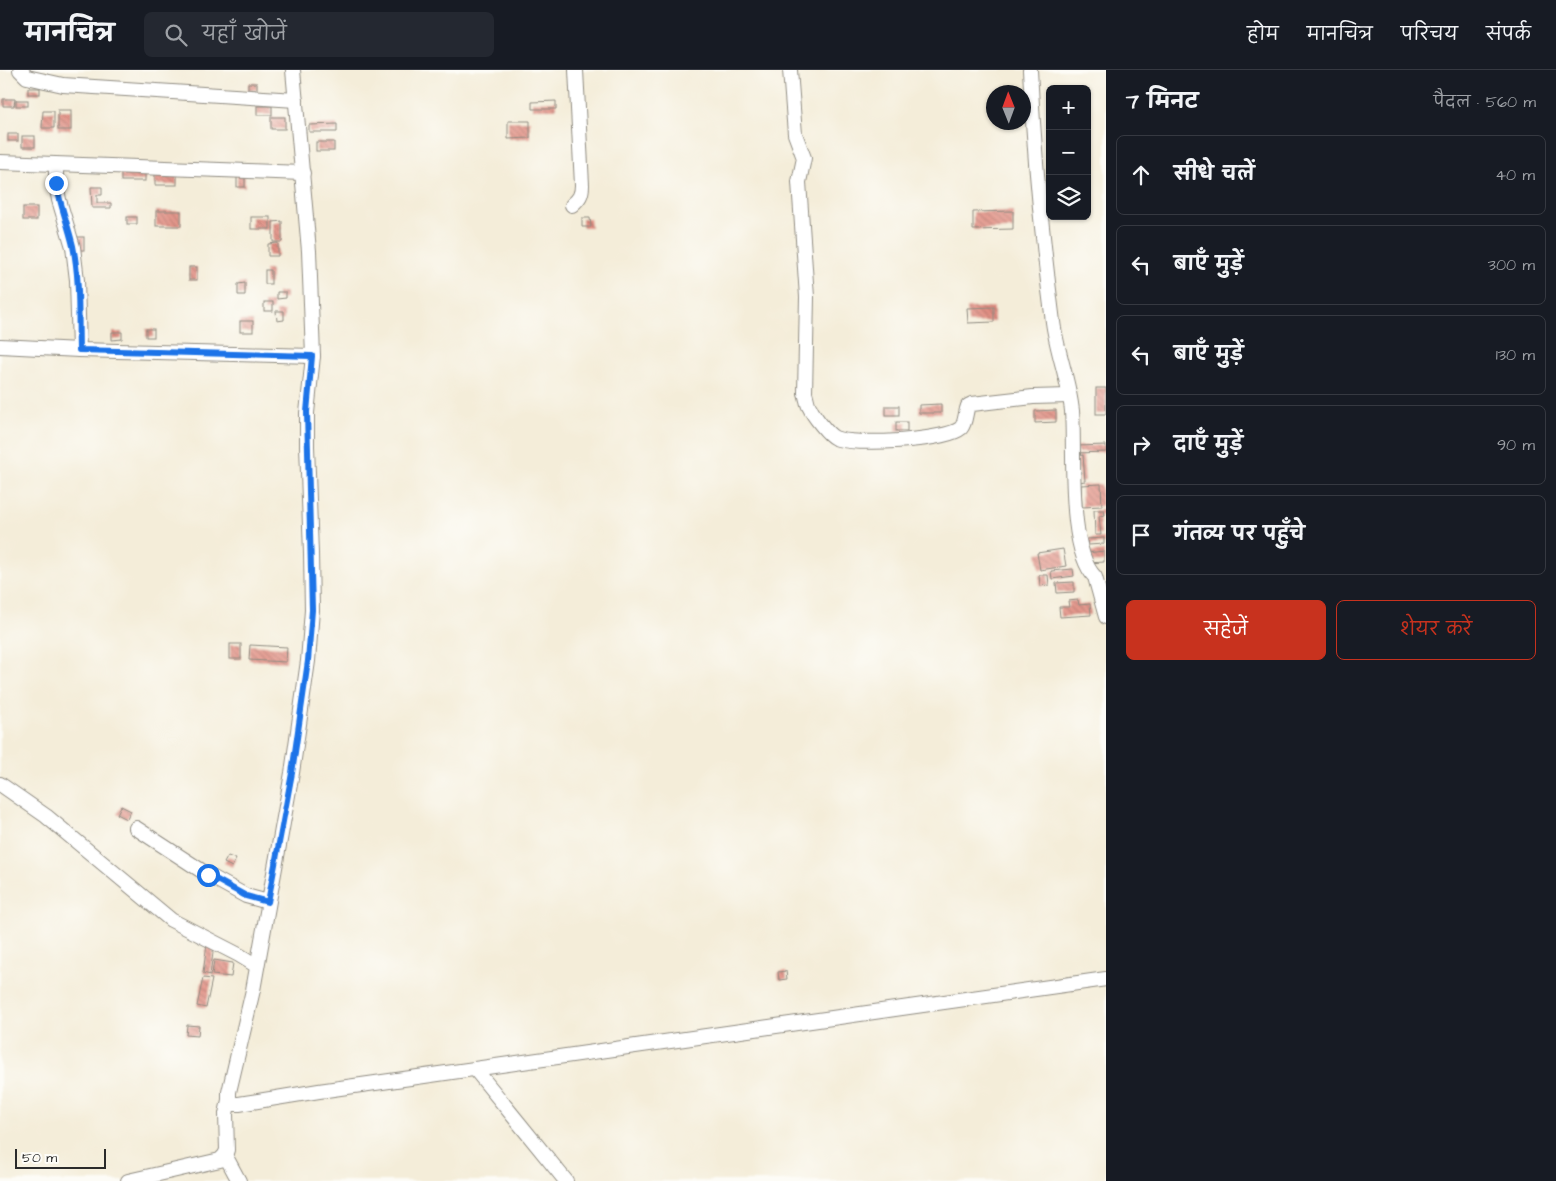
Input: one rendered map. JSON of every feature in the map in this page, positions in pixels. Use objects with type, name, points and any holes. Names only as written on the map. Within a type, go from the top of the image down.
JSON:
[{"type":"street","points":[[20,70],[27,77],[72,86],[296,100]]},
{"type":"street","points":[[128,1181],[220,1160],[225,1155],[227,1150],[226,1114],[229,1092],[251,1000],[292,773],[308,661],[310,627],[311,553],[306,446],[312,356],[309,251],[293,70]]},
{"type":"street","points":[[572,205],[579,199],[582,193],[576,70]]},
{"type":"street","points":[[790,70],[795,134],[804,158],[799,182],[807,297],[805,393],[816,418],[834,437],[859,442],[899,441],[959,429],[964,422],[968,406],[972,404],[1033,397],[1068,396]]},
{"type":"street","points":[[1030,70],[1033,147],[1053,325],[1072,410],[1078,542],[1090,573],[1095,577],[1106,617]]},
{"type":"street","points":[[0,162],[302,173]]},
{"type":"street","points":[[56,165],[56,183],[59,200],[73,247],[76,272],[79,350]]},
{"type":"street","points":[[0,346],[312,356]]},
{"type":"street","points":[[0,784],[46,816],[171,920],[257,966]]},
{"type":"street","points":[[136,828],[208,875],[246,896],[268,902]]},
{"type":"street","points":[[229,1100],[232,1104],[239,1104],[1106,979]]},
{"type":"street","points":[[475,1069],[566,1181]]},
{"type":"street","points":[[225,1155],[239,1181]]},
{"type":"building","points":[[248,83],[257,83],[257,90],[248,90]]},
{"type":"building","points":[[28,88],[40,88],[40,94],[28,94]]},
{"type":"building","points":[[3,99],[15,99],[14,106],[3,106]]},
{"type":"building","points":[[16,100],[28,100],[28,106],[16,106]]},
{"type":"building","points":[[556,101],[556,109],[532,109],[532,102]]},
{"type":"building","points":[[257,106],[272,106],[272,115],[257,115]]},
{"type":"building","points":[[58,110],[71,110],[71,130],[58,130]]},
{"type":"building","points":[[43,111],[54,111],[54,128],[42,128]]},
{"type":"building","points":[[271,117],[285,117],[285,129],[271,129]]},
{"type":"building","points":[[508,121],[530,121],[530,138],[508,139]]},
{"type":"building","points":[[337,124],[337,132],[309,132],[309,125]]},
{"type":"building","points":[[8,134],[18,134],[18,141],[8,141]]},
{"type":"building","points":[[22,136],[35,136],[35,147],[22,147]]},
{"type":"building","points":[[316,142],[334,142],[334,151],[316,151]]},
{"type":"building","points":[[121,171],[145,171],[145,181],[121,181]]},
{"type":"building","points":[[155,171],[177,171],[177,185],[155,185]]},
{"type":"building","points":[[237,173],[245,173],[245,187],[237,187]]},
{"type":"building","points":[[91,187],[102,187],[102,195],[97,195],[97,203],[111,203],[111,208],[92,208]]},
{"type":"building","points":[[23,207],[37,207],[37,220],[23,220]]},
{"type":"building","points":[[156,211],[181,211],[181,226],[156,226]]},
{"type":"building","points":[[1013,211],[1013,229],[973,230],[973,212]]},
{"type":"building","points":[[127,217],[137,217],[137,224],[127,224]]},
{"type":"building","points":[[251,217],[270,217],[270,229],[251,229]]},
{"type":"building","points":[[582,218],[590,218],[591,227],[582,227]]},
{"type":"building","points":[[282,221],[282,242],[273,242],[273,222]]},
{"type":"building","points":[[75,237],[84,237],[84,250],[75,250]]},
{"type":"building","points":[[278,243],[278,256],[268,256],[268,244]]},
{"type":"building","points":[[189,267],[197,267],[197,280],[189,280]]},
{"type":"building","points":[[265,270],[271,270],[271,284],[265,284]]},
{"type":"building","points":[[245,283],[245,295],[238,295],[238,284]]},
{"type":"building","points":[[277,292],[286,292],[286,298],[277,299]]},
{"type":"building","points":[[264,302],[273,302],[273,311],[264,311]]},
{"type":"building","points":[[994,307],[994,322],[968,323],[967,308]]},
{"type":"building","points":[[276,311],[284,311],[284,320],[277,321]]},
{"type":"building","points":[[240,321],[253,321],[253,332],[240,332]]},
{"type":"building","points":[[146,329],[154,329],[154,337],[146,337]]},
{"type":"building","points":[[112,332],[122,332],[122,339],[112,340]]},
{"type":"building","points":[[1096,388],[1106,388],[1106,414],[1096,414]]},
{"type":"building","points":[[941,404],[941,413],[919,413],[919,405]]},
{"type":"building","points":[[886,406],[899,406],[899,415],[886,415]]},
{"type":"building","points":[[1056,410],[1056,422],[1035,423],[1035,411]]},
{"type":"building","points":[[896,422],[907,422],[907,431],[896,431]]},
{"type":"building","points":[[1106,445],[1106,452],[1077,453],[1077,446]]},
{"type":"building","points":[[1083,455],[1085,481],[1079,482],[1077,456]]},
{"type":"building","points":[[1101,484],[1102,506],[1082,507],[1081,485]]},
{"type":"building","points":[[1094,510],[1104,510],[1105,515],[1099,516],[1101,535],[1095,535]]},
{"type":"building","points":[[1104,538],[1104,544],[1088,545],[1087,539]]},
{"type":"building","points":[[1063,549],[1066,566],[1040,570],[1037,553]]},
{"type":"building","points":[[1104,551],[1104,562],[1088,563],[1087,553]]},
{"type":"building","points":[[1073,569],[1074,576],[1052,579],[1051,571]]},
{"type":"building","points":[[1039,575],[1048,575],[1049,585],[1040,586]]},
{"type":"building","points":[[1074,582],[1074,592],[1057,593],[1056,583]]},
{"type":"building","points":[[1078,600],[1079,605],[1090,604],[1091,615],[1060,617],[1059,607],[1069,607],[1068,601]]},
{"type":"building","points":[[230,644],[241,644],[241,659],[230,659]]},
{"type":"building","points":[[250,645],[287,647],[286,662],[249,660]]},
{"type":"building","points":[[121,806],[131,811],[127,819],[117,814]]},
{"type":"building","points":[[228,856],[236,859],[232,867],[224,863]]},
{"type":"building","points":[[207,944],[214,945],[210,975],[203,973]]},
{"type":"building","points":[[214,960],[233,963],[231,977],[212,975]]},
{"type":"building","points":[[786,971],[787,979],[779,980],[778,972]]},
{"type":"building","points":[[203,978],[212,979],[206,1008],[197,1006]]},
{"type":"building","points":[[187,1025],[199,1026],[198,1036],[186,1035]]},
{"type":"route","points":[[56,183],[73,247],[77,280],[79,350],[312,356],[306,446],[312,610],[308,661],[292,773],[268,902],[246,896],[208,875]]}]
